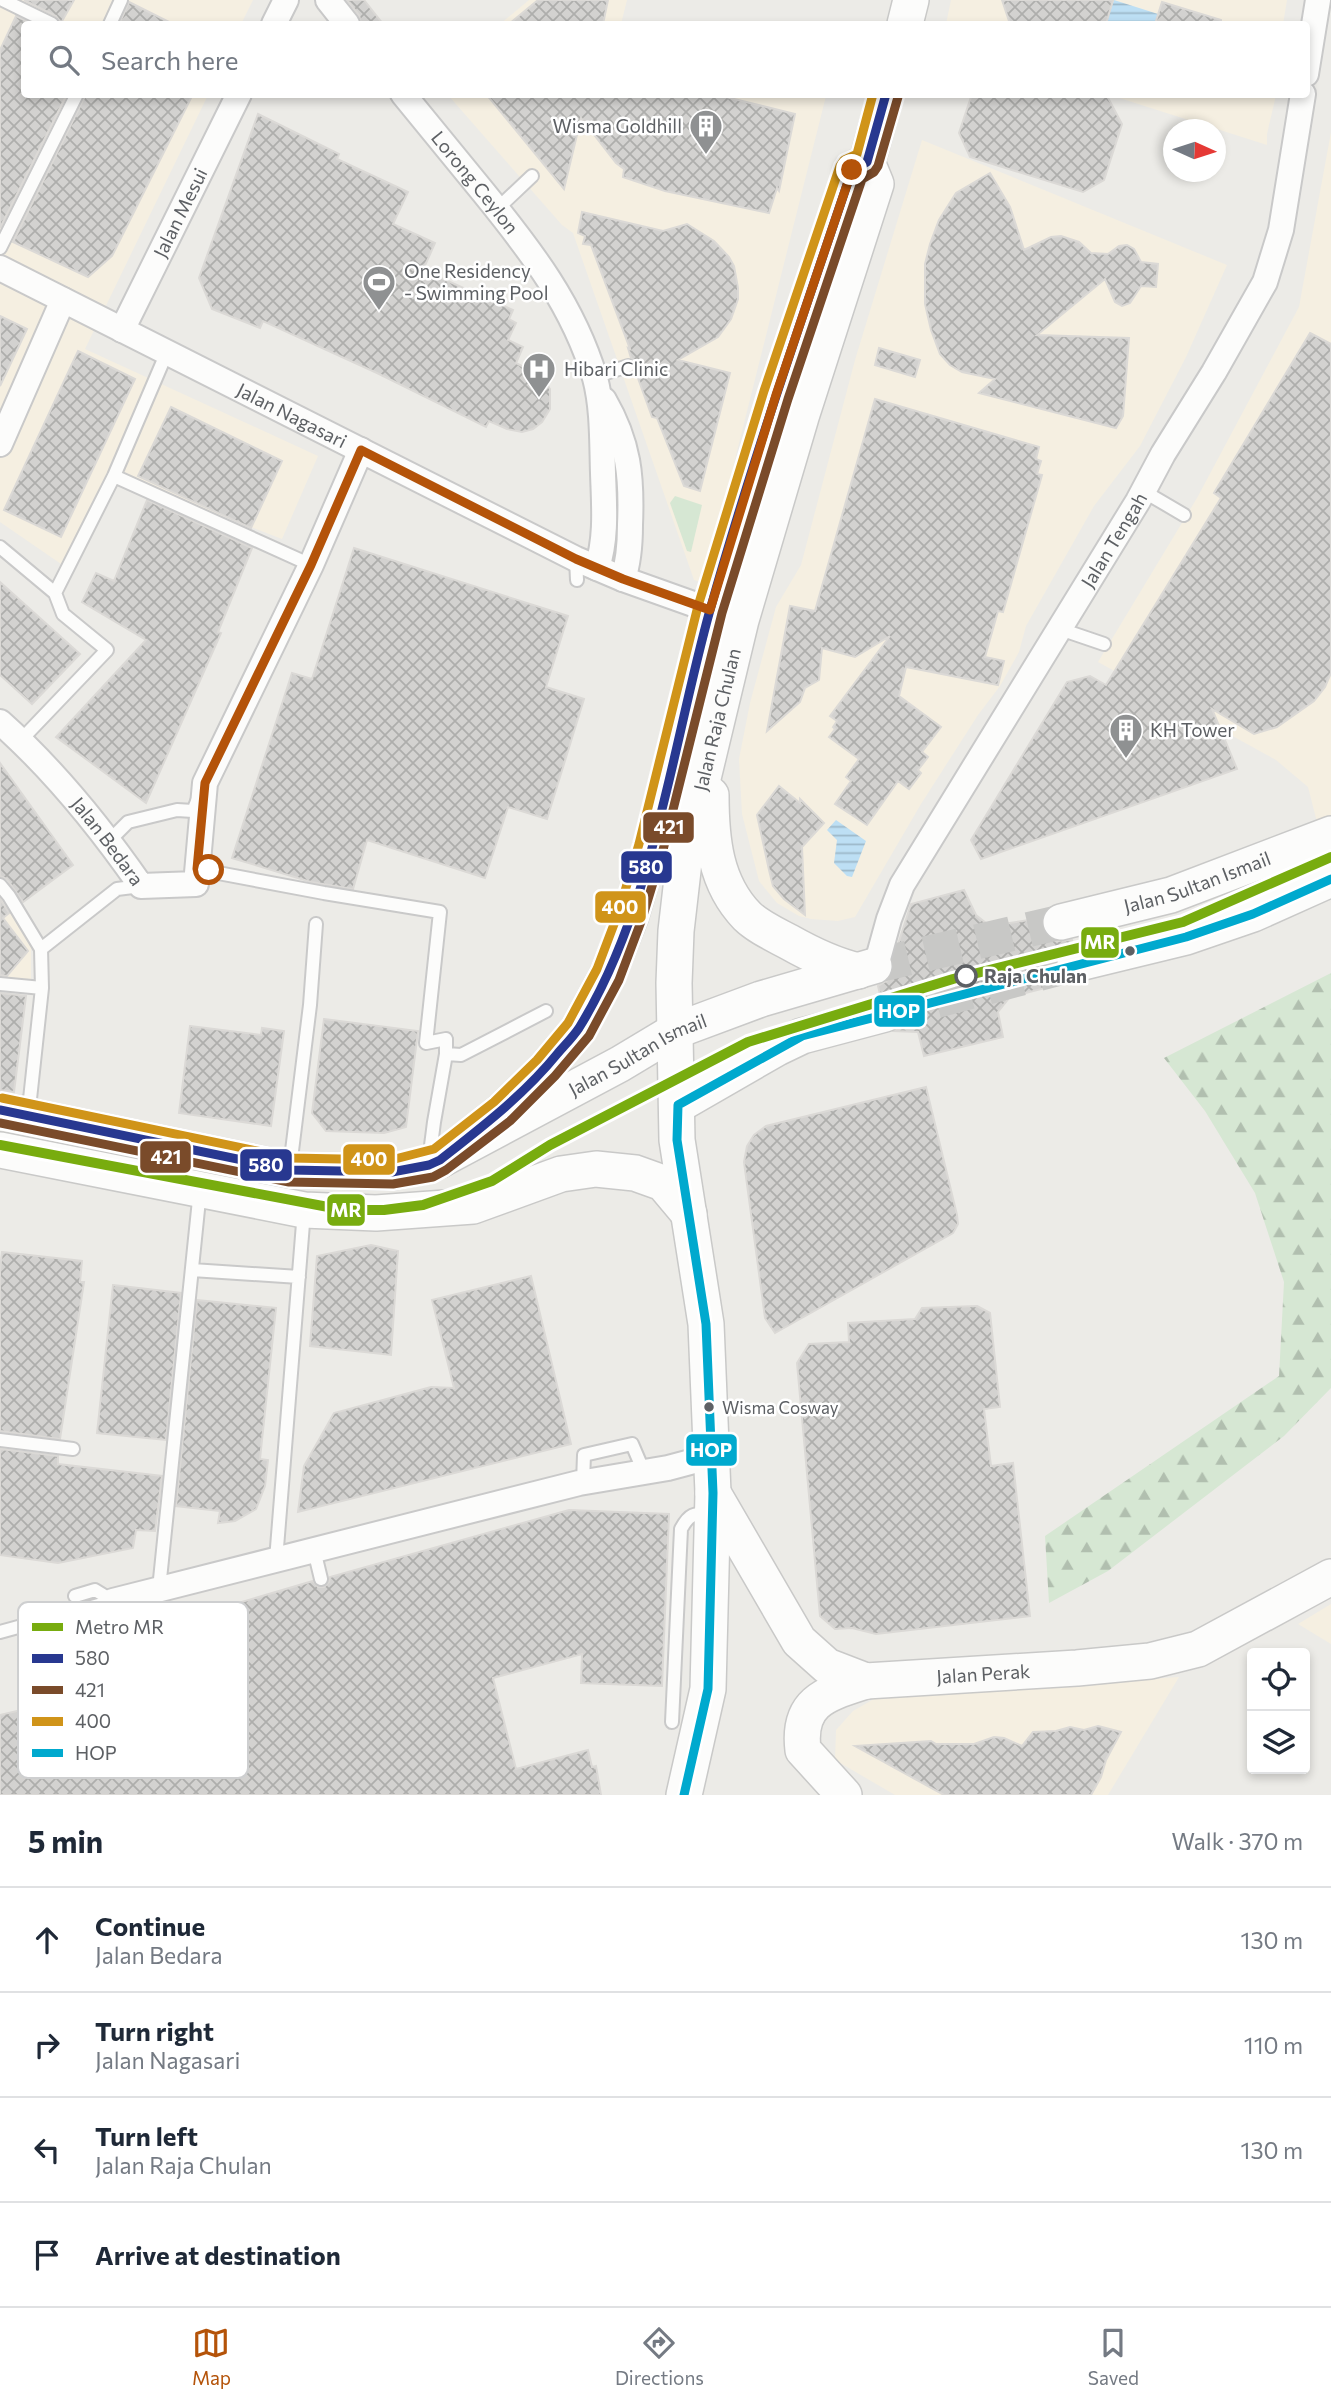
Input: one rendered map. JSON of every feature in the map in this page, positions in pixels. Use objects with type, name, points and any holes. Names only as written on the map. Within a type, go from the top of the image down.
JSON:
[{"type":"main road","points":[[906,21],[911,0]]},
{"type":"main road","name":"Jalan Raja Chulan","points":[[434,1163],[502,1111],[545,1068],[578,1030],[599,992],[635,904],[726,615],[801,417],[876,184],[867,162],[885,98]]},
{"type":"main road","name":"Jalan Raja Chulan","points":[[684,1795],[708,1689],[713,1456],[706,1324],[677,1140],[676,931],[685,853],[715,726],[726,615]]},
{"type":"main road","points":[[715,726],[711,777],[711,834],[725,885],[748,917],[815,957],[835,966],[869,968]]},
{"type":"main road","name":"Jalan Sultan Ismail","points":[[1061,922],[1171,895],[1331,834]]},
{"type":"main road","points":[[1075,964],[1186,937],[1253,914],[1331,879]]},
{"type":"main road","name":"Jalan Sultan Ismail","points":[[5,1111],[290,1170],[392,1172],[434,1163],[620,1064],[675,1031],[761,999],[869,968]]},
{"type":"main road","points":[[678,1105],[802,1036],[885,1014]]},
{"type":"main road","points":[[0,1150],[304,1210],[376,1213],[473,1206],[561,1174],[596,1169],[635,1173],[663,1183],[689,1214]]},
{"type":"main road","name":"Jalan Perak","points":[[713,1504],[799,1641],[827,1666],[866,1681],[1077,1668],[1175,1656],[1198,1649],[1331,1577]]},
{"type":"main road","points":[[844,1795],[803,1750],[802,1727],[805,1715],[815,1703],[829,1693],[866,1681]]},
{"type":"street","points":[[276,21],[286,0]]},
{"type":"street","points":[[328,0],[345,21]]},
{"type":"street","points":[[1310,54],[1318,0]]},
{"type":"street","name":"Jalan Mesui","points":[[122,330],[237,98]]},
{"type":"street","name":"Lorong Ceylon","points":[[406,98],[534,255],[570,318],[595,382],[626,446],[631,472],[629,561],[623,579]]},
{"type":"street","name":"Jalan Tengah","points":[[869,968],[901,885],[1060,629],[1265,282],[1282,230],[1302,98]]},
{"type":"street","name":"Jalan Nagasari","points":[[0,268],[361,450],[583,569],[623,579],[726,615]]},
{"type":"street","points":[[0,444],[63,300]]},
{"type":"street","name":"Lorong Ceylon","points":[[583,569],[603,552],[605,518],[602,441],[595,382]]},
{"type":"street","points":[[197,869],[205,783],[311,565],[361,450]]},
{"type":"street","name":"Jalan Bedara","points":[[0,722],[21,740],[109,841],[141,886],[196,884],[197,869]]},
{"type":"street","points":[[113,1601],[583,1482],[668,1468],[713,1456]]},
{"type":"lane","points":[[3,0],[46,21]]},
{"type":"lane","points":[[111,21],[121,0]]},
{"type":"lane","points":[[0,248],[75,98]]},
{"type":"lane","points":[[497,209],[532,176]]},
{"type":"lane","points":[[55,593],[114,476],[167,352]]},
{"type":"lane","points":[[595,382],[628,366]]},
{"type":"lane","points":[[114,476],[311,565]]},
{"type":"lane","points":[[1143,491],[1184,515]]},
{"type":"lane","points":[[0,547],[55,593],[63,614],[107,650],[21,740]]},
{"type":"lane","points":[[1060,629],[1104,644]]},
{"type":"lane","points":[[109,841],[128,822],[177,810],[193,811],[205,783]]},
{"type":"lane","points":[[197,869],[440,912],[426,1043],[446,1039],[446,1054],[434,1122],[434,1163]]},
{"type":"lane","points":[[0,886],[41,949],[42,988],[30,1099],[5,1111]]},
{"type":"lane","points":[[41,949],[117,889],[141,886]]},
{"type":"lane","points":[[290,1170],[310,1005],[316,924]]},
{"type":"lane","points":[[0,984],[42,988]]},
{"type":"lane","points":[[446,1054],[461,1055],[546,1011]]},
{"type":"lane","points":[[159,1589],[200,1190]]},
{"type":"lane","points":[[276,1560],[304,1210]]},
{"type":"lane","points":[[192,1270],[299,1277]]},
{"type":"lane","points":[[0,1440],[73,1449]]},
{"type":"lane","points":[[672,1722],[681,1529],[687,1518],[713,1504]]},
{"type":"lane","points":[[314,1550],[321,1579]]},
{"type":"lane","points":[[75,1595],[94,1590],[113,1601]]},
{"type":"lane","points":[[0,1633],[18,1628]]},
{"type":"shaded area","points":[[0,0],[253,0],[242,21],[21,21],[21,98],[207,98],[85,349],[318,456],[282,539],[108,472],[64,566],[0,522]]},
{"type":"shaded area","points":[[529,0],[627,0],[622,21],[504,21]]},
{"type":"shaded area","points":[[951,0],[1287,0],[1284,21],[947,21]]},
{"type":"shaded area","points":[[451,98],[825,98],[704,583],[694,580],[573,233],[562,225]]},
{"type":"shaded area","points":[[1119,98],[1275,98],[1267,145],[1226,132],[1226,119],[1185,119]]},
{"type":"shaded area","points":[[1331,132],[1331,824],[1319,830],[1308,787],[1276,760],[1098,662],[1197,498],[1299,307]]},
{"type":"shaded area","points":[[922,140],[1227,265],[1186,357],[1140,446],[1094,506],[1026,626],[1019,652],[1000,686],[978,715],[921,804],[855,917],[838,921],[811,919],[799,916],[777,903],[759,881],[742,814],[739,759],[750,703],[776,607],[801,565],[855,360]]},
{"type":"shaded area","points":[[0,897],[31,940],[31,980],[0,977]]},
{"type":"shaded area","points":[[1331,1604],[1331,1644],[1298,1624]]},
{"type":"shaded area","points":[[1179,1677],[1108,1795],[895,1795],[835,1760],[836,1730],[853,1711],[879,1696]]},
{"type":"green space","points":[[675,496],[702,505],[691,552],[687,551],[670,503]]},
{"type":"green space","points":[[1331,973],[1331,1388],[1284,1436],[1108,1571],[1049,1603],[1045,1536],[1279,1376],[1284,1282],[1255,1193],[1205,1111],[1164,1058]]},
{"type":"water","points":[[1114,0],[1158,14],[1156,21],[1107,21]]},
{"type":"water","points":[[836,820],[866,841],[852,877],[847,876],[834,863],[837,840],[827,830]]},
{"type":"building","points":[[24,0],[74,0],[62,21]]},
{"type":"building","points":[[347,0],[364,0],[381,21],[360,21]]},
{"type":"building","points":[[538,0],[608,0],[604,21],[513,21]]},
{"type":"building","points":[[1002,0],[1113,0],[1107,21],[1009,21]]},
{"type":"building","points":[[129,2],[167,21],[120,21]]},
{"type":"building","points":[[1162,2],[1221,20],[1221,21],[1156,21]]},
{"type":"building","points":[[16,16],[27,21],[21,21],[21,98],[65,98],[0,228],[0,50]]},
{"type":"building","points":[[84,98],[191,98],[112,256],[88,277],[13,242]]},
{"type":"building","points":[[489,98],[730,98],[795,114],[779,191],[777,188],[769,213],[665,191],[623,177],[624,169],[616,163],[581,118],[564,189]]},
{"type":"building","points":[[971,98],[1108,98],[1122,124],[1104,180],[1083,192],[970,157],[959,133]]},
{"type":"building","points":[[258,114],[339,154],[337,159],[408,192],[393,224],[435,243],[423,270],[513,310],[509,319],[516,323],[508,340],[523,347],[516,363],[541,376],[550,389],[550,409],[542,422],[533,429],[522,432],[489,421],[486,427],[263,321],[260,328],[212,309],[199,278]]},
{"type":"building","points":[[990,173],[1010,207],[1024,250],[1051,237],[1061,236],[1079,242],[1091,253],[1108,254],[1119,246],[1127,245],[1134,249],[1141,262],[1158,264],[1156,287],[1141,286],[1130,303],[1122,306],[1115,302],[1105,279],[1037,335],[1129,338],[1123,416],[1116,428],[979,393],[995,379],[962,372],[950,365],[940,354],[925,304],[925,264],[930,244],[939,220],[956,193]]},
{"type":"building","points":[[582,212],[663,231],[687,224],[714,241],[734,266],[738,299],[731,319],[718,337],[678,360],[730,373],[700,491],[684,486],[657,418],[652,417],[635,370],[636,363],[631,358],[591,245],[583,244],[585,236],[578,233]]},
{"type":"building","points":[[0,316],[27,329],[0,386]]},
{"type":"building","points":[[1310,333],[1331,344],[1331,673],[1325,687],[1314,701],[1277,727],[1254,734],[1212,709],[1237,769],[981,859],[971,840],[1067,682],[1090,676],[1106,685],[1221,498],[1214,493]]},
{"type":"building","points":[[879,348],[920,360],[915,377],[875,365]]},
{"type":"building","points":[[78,351],[135,379],[61,537],[4,510]]},
{"type":"building","points":[[875,399],[1039,447],[1036,459],[1041,461],[1037,474],[1042,475],[1003,612],[998,611],[985,657],[1004,661],[998,685],[906,667],[899,696],[941,727],[922,752],[928,757],[918,770],[921,773],[909,789],[898,781],[867,825],[835,804],[851,781],[846,777],[859,759],[829,737],[837,721],[830,716],[890,636],[855,657],[822,648],[819,680],[805,688],[800,702],[767,731],[790,606],[815,611]]},
{"type":"building","points":[[171,407],[282,461],[251,528],[138,476]]},
{"type":"building","points":[[147,500],[252,548],[218,632],[221,633],[146,803],[56,737],[146,640],[82,602],[96,573],[114,581]]},
{"type":"building","points":[[354,548],[568,616],[546,687],[584,699],[547,819],[508,807],[485,878],[367,840],[353,889],[311,882],[232,858],[292,673],[312,679]]},
{"type":"building","points":[[0,582],[80,654],[32,704],[0,675]]},
{"type":"building","points":[[0,763],[73,865],[23,902],[7,879],[0,876]]},
{"type":"building","points":[[779,786],[800,803],[800,799],[824,823],[802,847],[805,915],[784,899],[773,886],[757,815]]},
{"type":"building","name":"Raja Chulan","points":[[964,890],[976,915],[986,923],[1003,924],[1042,918],[1042,927],[1047,936],[1056,941],[1072,940],[1073,944],[1062,949],[1056,959],[1056,969],[1060,977],[1068,982],[1010,997],[998,1012],[1003,1037],[924,1056],[918,1032],[894,1031],[904,1020],[904,1008],[900,1000],[891,995],[880,994],[878,986],[888,980],[893,971],[893,960],[911,904]]},
{"type":"building","points":[[0,899],[9,913],[3,918],[28,951],[7,976],[0,975]]},
{"type":"building","points":[[0,993],[26,996],[14,1092],[0,1090]]},
{"type":"building","points":[[324,1019],[418,1031],[406,1127],[384,1133],[326,1131],[312,1113]]},
{"type":"building","points":[[190,1026],[261,1035],[262,1028],[284,1031],[271,1126],[179,1113]]},
{"type":"building","points":[[926,1087],[957,1215],[958,1224],[953,1233],[775,1333],[765,1318],[744,1162],[747,1146],[754,1135],[766,1126]]},
{"type":"building","points":[[371,1245],[398,1251],[391,1355],[310,1346],[317,1256]]},
{"type":"building","points":[[2,1252],[82,1261],[80,1282],[84,1282],[60,1439],[0,1431]]},
{"type":"building","points":[[531,1276],[571,1444],[298,1512],[304,1466],[334,1413],[431,1387],[454,1388],[432,1300]]},
{"type":"building","points":[[113,1285],[181,1293],[166,1440],[97,1433]]},
{"type":"building","points":[[197,1300],[276,1308],[260,1459],[268,1460],[265,1486],[256,1509],[235,1521],[218,1523],[220,1511],[176,1506]]},
{"type":"building","points":[[977,1306],[990,1313],[1000,1407],[984,1409],[991,1466],[1013,1463],[1030,1616],[876,1634],[852,1628],[835,1629],[820,1616],[797,1363],[809,1344],[849,1342],[848,1323],[915,1319],[922,1308]]},
{"type":"building","points":[[0,1449],[58,1456],[58,1464],[162,1476],[155,1531],[136,1530],[133,1548],[58,1563],[0,1555]]},
{"type":"building","points":[[569,1510],[669,1514],[662,1686],[581,1683],[582,1654],[493,1678],[516,1769],[588,1750],[592,1767],[596,1766],[601,1795],[0,1795],[0,1715],[18,1711],[18,1778],[248,1778],[248,1602],[242,1602],[313,1581],[318,1587],[324,1587],[330,1577]]},
{"type":"building","points":[[1098,1726],[1121,1732],[1091,1795],[944,1795],[855,1746],[931,1741],[936,1744],[974,1744],[994,1737],[1004,1738],[1022,1746],[1033,1732],[1070,1727],[1084,1730]]},
{"type":"tunnel","points":[[874,966],[1061,922]]},
{"type":"tunnel","points":[[885,1014],[1075,964]]},
{"type":"metro line","name":"MR","points":[[0,1145],[344,1210],[384,1210],[423,1205],[492,1181],[550,1145],[748,1042],[953,979],[1183,922],[1331,857]]},
{"type":"transit line","name":"400","points":[[2,1098],[291,1158],[391,1160],[434,1149],[494,1102],[537,1060],[568,1023],[597,969],[619,911],[639,844],[698,606],[764,391],[840,166],[844,160],[857,154],[872,98]]},
{"type":"transit line","name":"580","points":[[0,1110],[290,1170],[392,1172],[429,1165],[440,1160],[517,1097],[569,1041],[605,981],[626,931],[658,825],[710,610],[743,499],[852,170],[867,162],[885,98]]},
{"type":"transit line","name":"421","points":[[0,1123],[289,1182],[393,1184],[433,1177],[446,1170],[510,1121],[555,1076],[589,1036],[619,980],[642,919],[663,850],[722,613],[788,399],[862,179],[874,172],[878,166],[898,98]]},
{"type":"transit line","name":"HOP","points":[[684,1795],[708,1689],[713,1493],[706,1324],[677,1140],[678,1105],[802,1036],[1186,937],[1253,914],[1331,879]]},
{"type":"place","name":"Wisma Goldhill","points":[[706,156]]},
{"type":"place","name":"One Residency - Swimming Pool","points":[[379,312]]},
{"type":"place","name":"Hibari Clinic","points":[[539,399]]},
{"type":"place","name":"KH Tower","points":[[1126,760]]},
{"type":"place","name":"Raja Chulan","points":[[966,976]]},
{"type":"place","name":"Wisma Cosway","points":[[709,1407]]},
{"type":"route","points":[[209,870],[197,869],[205,783],[311,565],[361,450],[576,559],[710,610],[776,395],[852,170]]}]
